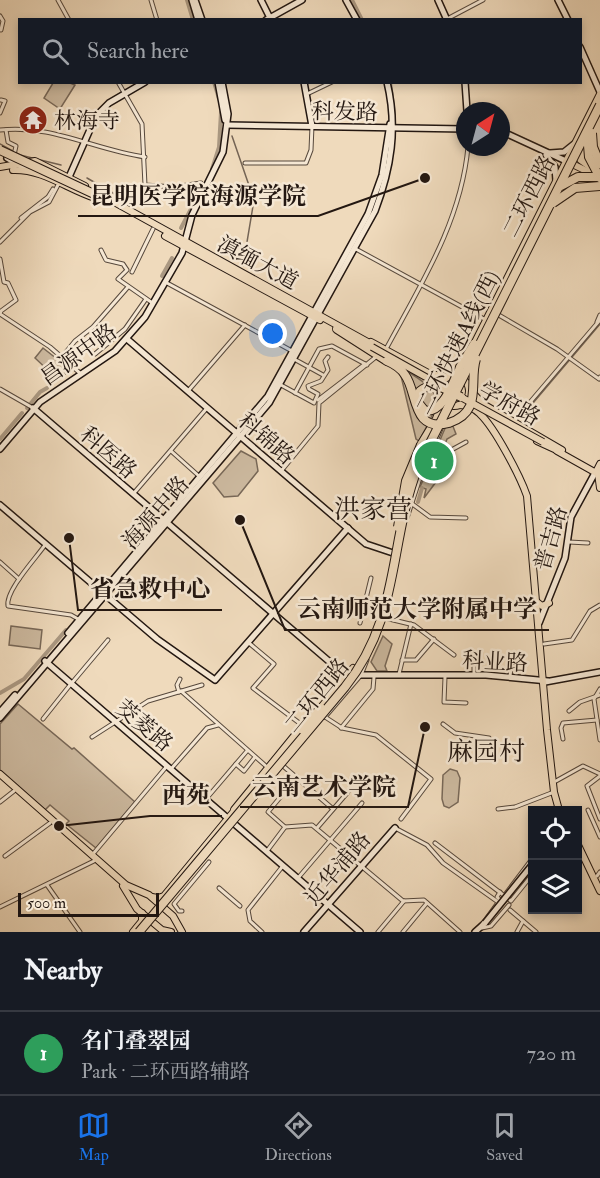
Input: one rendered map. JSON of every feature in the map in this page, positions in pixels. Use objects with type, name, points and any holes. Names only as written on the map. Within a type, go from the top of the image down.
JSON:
[{"type":"highway","points":[[600,100],[592,137],[600,164]]},
{"type":"highway","points":[[599,181],[591,163],[586,142],[588,126],[600,100]]},
{"type":"highway","points":[[539,220],[600,100]]},
{"type":"highway","points":[[394,554],[417,470],[600,100]]},
{"type":"highway","points":[[595,122],[581,157],[599,181]]},
{"type":"highway","points":[[9,161],[106,201]]},
{"type":"highway","points":[[568,164],[599,181]]},
{"type":"highway","points":[[539,220],[552,197],[564,184],[584,176],[599,181]]},
{"type":"highway","points":[[554,200],[570,185],[599,181]]},
{"type":"highway","points":[[537,229],[550,207],[564,193],[599,181]]},
{"type":"highway","name":"二环快速A线(西)","points":[[137,932],[359,663],[372,639],[384,603],[414,469],[539,220]]},
{"type":"highway","points":[[338,327],[381,353],[406,375],[414,404],[422,416],[439,424],[456,420],[470,405],[475,364],[495,314]]},
{"type":"highway","points":[[459,402],[452,393],[442,388],[432,386],[421,390],[417,399],[419,406],[425,411],[438,407],[443,402],[445,398],[450,389],[460,367],[481,335]]},
{"type":"highway","points":[[394,554],[423,464],[439,424]]},
{"type":"highway","points":[[323,717],[371,657],[384,620],[404,488],[421,445],[439,424]]},
{"type":"highway","points":[[137,932],[351,679],[369,653],[384,620]]},
{"type":"highway","points":[[238,813],[248,793],[332,697]]},
{"type":"main road","name":"二环西路","points":[[468,386],[471,358],[486,320],[554,185],[595,122],[600,100]]},
{"type":"main road","name":"二环西路","points":[[451,377],[471,358],[495,314],[554,200],[575,143],[600,100]]},
{"type":"main road","name":"滇缅大道","points":[[9,161],[26,170],[106,201],[182,244]]},
{"type":"main road","name":"滇缅大道","points":[[9,161],[35,161],[69,177],[153,229],[373,346]]},
{"type":"main road","name":"学府路","points":[[373,346],[459,402],[543,441]]},
{"type":"main road","name":"学府路","points":[[373,346],[598,471]]},
{"type":"main road","points":[[381,353],[430,378],[461,378],[468,386],[467,399],[448,405],[430,378]]},
{"type":"main road","points":[[440,396],[442,382],[451,377]]},
{"type":"main road","name":"学府路","points":[[468,386],[476,398],[503,419],[514,421],[561,451]]},
{"type":"main road","name":"二环西路","points":[[238,813],[358,676],[367,660],[384,620],[417,474],[439,424],[440,396]]},
{"type":"main road","points":[[476,398],[523,479],[529,495],[543,603],[540,625],[544,644],[545,681],[556,781],[561,806]]},
{"type":"main road","name":"二环西路","points":[[238,813],[341,684],[368,644],[382,604],[404,497],[415,462],[439,424],[459,402]]},
{"type":"main road","points":[[459,402],[472,408],[483,417],[523,487],[529,511],[543,603],[540,625],[554,792],[560,806]]},
{"type":"main road","points":[[492,425],[494,419],[503,419],[561,451]]},
{"type":"main road","points":[[598,471],[600,488]]},
{"type":"main road","points":[[0,774],[124,887],[143,918],[137,932]]},
{"type":"main road","points":[[0,779],[129,887],[161,898],[176,886],[230,823]]},
{"type":"main road","points":[[137,932],[238,813]]},
{"type":"main road","points":[[582,845],[599,877]]},
{"type":"main road","points":[[582,853],[600,891]]},
{"type":"main road","points":[[176,886],[167,903],[177,914],[182,932]]},
{"type":"main road","points":[[165,930],[136,907],[135,896],[147,894],[177,914]]},
{"type":"main road","points":[[137,932],[150,924],[165,930],[173,927],[177,914]]},
{"type":"street","points":[[58,0],[68,18]]},
{"type":"street","points":[[151,0],[156,18]]},
{"type":"street","points":[[194,0],[199,18]]},
{"type":"street","points":[[262,0],[271,18]]},
{"type":"street","points":[[273,18],[302,0]]},
{"type":"street","points":[[273,18],[308,0]]},
{"type":"street","points":[[348,0],[357,18]]},
{"type":"street","points":[[439,0],[448,18]]},
{"type":"street","points":[[450,18],[483,0]]},
{"type":"street","points":[[557,0],[566,18]]},
{"type":"street","points":[[0,16],[3,21],[1,30]]},
{"type":"street","points":[[582,51],[600,100]]},
{"type":"street","points":[[582,60],[600,100]]},
{"type":"street","points":[[119,84],[142,124],[147,186],[185,187],[201,183]]},
{"type":"street","points":[[69,177],[96,116],[109,104],[144,84]]},
{"type":"street","points":[[182,244],[192,215],[220,162],[226,124],[220,84]]},
{"type":"street","points":[[304,84],[312,125]]},
{"type":"street","points":[[245,162],[306,163],[310,150],[312,125],[309,93],[305,84]]},
{"type":"street","points":[[309,93],[328,84]]},
{"type":"street","points":[[315,315],[354,248],[381,194],[392,156],[386,84]]},
{"type":"street","points":[[466,84],[467,102]]},
{"type":"street","points":[[0,103],[2,100],[5,101],[0,113]]},
{"type":"street","points":[[182,244],[190,214],[218,153],[226,124]]},
{"type":"street","name":"科发路","points":[[226,124],[456,128]]},
{"type":"street","points":[[315,315],[373,202],[386,158],[391,127]]},
{"type":"street","points":[[0,130],[49,132],[144,157]]},
{"type":"street","points":[[6,130],[6,140],[16,146],[9,161]]},
{"type":"street","points":[[510,136],[568,164]]},
{"type":"street","points":[[545,153],[562,152],[575,143]]},
{"type":"street","points":[[545,153],[555,167],[554,185]]},
{"type":"street","points":[[281,385],[314,403],[381,353],[421,285],[446,236],[458,205],[466,156]]},
{"type":"street","points":[[0,242],[31,208],[48,197],[58,182]]},
{"type":"street","points":[[132,272],[153,229]]},
{"type":"street","name":"昌源中路","points":[[0,447],[32,407],[79,372],[104,357],[127,338],[165,282],[182,244]]},
{"type":"street","name":"昌源中路","points":[[127,338],[182,244]]},
{"type":"street","points":[[354,248],[486,320]]},
{"type":"street","points":[[95,354],[125,329],[149,300],[118,279],[127,270],[123,264],[106,260],[101,250]]},
{"type":"street","points":[[0,259],[4,282],[8,283],[16,300],[0,311],[0,314],[62,357],[79,372]]},
{"type":"street","points":[[165,282],[293,351]]},
{"type":"street","points":[[62,357],[75,340],[93,327],[128,287]]},
{"type":"street","points":[[495,314],[570,358],[599,379],[600,377]]},
{"type":"street","name":"海源中路","points":[[165,522],[200,477],[239,435],[268,396],[315,315]]},
{"type":"street","name":"海源中路","points":[[0,718],[281,385],[315,315]]},
{"type":"street","points":[[594,326],[600,315]]},
{"type":"street","points":[[514,421],[600,320]]},
{"type":"street","points":[[188,391],[245,325]]},
{"type":"street","name":"科锦路","points":[[127,338],[369,546],[394,554]]},
{"type":"street","points":[[295,393],[319,350],[332,346],[366,365]]},
{"type":"street","points":[[280,471],[318,426],[318,394],[309,390],[308,386],[320,382],[328,370],[325,361],[328,357]]},
{"type":"street","points":[[294,359],[323,375]]},
{"type":"street","points":[[0,389],[32,407]]},
{"type":"street","name":"科医路","points":[[32,407],[347,676]]},
{"type":"street","points":[[133,494],[207,408]]},
{"type":"street","points":[[439,424],[436,442],[411,503],[430,517],[466,518]]},
{"type":"street","points":[[436,442],[444,453],[466,442]]},
{"type":"street","points":[[171,451],[200,477]]},
{"type":"street","name":"普吉路","points":[[540,625],[543,603],[565,558],[571,517],[598,471]]},
{"type":"street","name":"普吉路","points":[[543,603],[564,568],[573,517],[598,471]]},
{"type":"street","points":[[0,505],[157,639],[212,679],[218,679],[348,528]]},
{"type":"street","points":[[569,542],[588,543]]},
{"type":"street","points":[[46,544],[19,579],[7,600],[10,608],[71,615],[78,619]]},
{"type":"street","points":[[0,562],[19,579]]},
{"type":"street","points":[[360,623],[371,578]]},
{"type":"street","name":"海源中路","points":[[0,712],[45,663],[78,619],[104,593]]},
{"type":"street","points":[[366,601],[382,604]]},
{"type":"street","points":[[544,644],[572,640],[588,615],[600,604]]},
{"type":"street","points":[[384,620],[411,624],[454,655]]},
{"type":"street","points":[[399,674],[411,624]]},
{"type":"street","points":[[402,660],[416,660],[434,639]]},
{"type":"street","points":[[43,719],[108,640]]},
{"type":"street","points":[[249,643],[274,664],[253,688],[302,725]]},
{"type":"street","points":[[474,657],[474,675]]},
{"type":"street","points":[[510,677],[512,660]]},
{"type":"street","name":"茭菱路","points":[[45,663],[206,799],[230,823],[267,851],[358,932]]},
{"type":"street","points":[[545,681],[600,672]]},
{"type":"street","name":"科业路","points":[[358,676],[474,675],[545,681]]},
{"type":"street","points":[[347,676],[358,676]]},
{"type":"street","name":"科业路","points":[[358,676],[545,681]]},
{"type":"street","points":[[341,728],[373,689],[374,677]]},
{"type":"street","points":[[445,677],[444,702],[466,703]]},
{"type":"street","points":[[180,679],[177,686],[180,692],[267,767]]},
{"type":"street","points":[[230,823],[239,801],[302,725],[341,684]]},
{"type":"street","points":[[92,737],[148,701],[202,685]]},
{"type":"street","points":[[600,689],[595,697],[600,740]]},
{"type":"street","points":[[569,711],[580,702],[600,695]]},
{"type":"street","points":[[323,717],[341,728],[376,735],[431,778],[401,819]]},
{"type":"street","points":[[563,738],[561,727],[564,723],[597,720]]},
{"type":"street","points":[[443,724],[455,733],[469,737],[489,738]]},
{"type":"street","points":[[0,907],[47,885],[93,858],[168,767],[207,728],[218,725]]},
{"type":"street","points":[[206,799],[247,751]]},
{"type":"street","points":[[236,764],[244,771],[255,757]]},
{"type":"street","points":[[282,765],[333,809]]},
{"type":"street","points":[[556,781],[583,766],[600,775],[587,786],[600,818],[594,823]]},
{"type":"street","name":"茭菱路","points":[[168,767],[327,905]]},
{"type":"street","points":[[297,777],[268,812],[285,827],[312,825],[317,828],[404,901],[420,900],[427,903],[460,932]]},
{"type":"street","points":[[0,802],[14,791]]},
{"type":"street","points":[[317,828],[348,792]]},
{"type":"street","points":[[498,809],[514,807],[554,792]]},
{"type":"street","points":[[298,878],[362,803]]},
{"type":"street","points":[[588,810],[600,837]]},
{"type":"street","points":[[5,856],[50,823]]},
{"type":"street","points":[[267,851],[285,827]]},
{"type":"street","points":[[395,828],[427,845],[443,863],[508,907],[536,932]]},
{"type":"street","name":"近华浦路","points":[[304,932],[395,828]]},
{"type":"street","points":[[435,843],[512,901],[528,880]]},
{"type":"street","points":[[504,896],[531,860]]},
{"type":"street","points":[[177,914],[175,903],[209,862]]},
{"type":"street","points":[[262,932],[250,921],[248,910],[283,866]]},
{"type":"street","points":[[481,928],[528,872]]},
{"type":"street","points":[[47,885],[80,932]]},
{"type":"street","points":[[219,888],[240,906]]},
{"type":"street","points":[[481,928],[499,901],[497,897],[500,892]]},
{"type":"street","points":[[378,932],[404,901]]},
{"type":"street","points":[[403,932],[427,903]]},
{"type":"street","points":[[481,928],[491,926],[508,907]]},
{"type":"street","points":[[517,932],[523,920]]},
{"type":"shaded area","points":[[52,84],[75,85],[60,109],[44,98]]},
{"type":"shaded area","points":[[43,348],[71,370],[55,381],[50,377],[52,374],[35,358]]},
{"type":"shaded area","points":[[405,370],[429,387],[436,401],[435,408],[419,441],[416,439],[401,376]]},
{"type":"shaded area","points":[[452,424],[456,434],[447,439],[441,455],[450,453],[454,455],[445,477],[442,474],[424,498],[426,489],[420,487],[446,426]]},
{"type":"shaded area","points":[[241,451],[256,459],[258,471],[238,496],[224,497],[213,483]]},
{"type":"shaded area","points":[[11,626],[42,630],[40,649],[9,645]]},
{"type":"shaded area","points":[[383,636],[392,644],[385,666],[387,671],[377,671],[371,662]]},
{"type":"shaded area","points":[[18,704],[72,749],[74,748],[135,802],[96,848],[66,824],[69,821],[50,805],[45,810],[0,771],[0,724]]},
{"type":"shaded area","points":[[450,769],[457,771],[460,778],[458,802],[449,808],[444,806],[442,799],[443,775]]},
{"type":"waterway","points":[[187,0],[192,18]]},
{"type":"waterway","points":[[352,0],[361,18]]},
{"type":"waterway","points":[[215,84],[219,99]]},
{"type":"waterway","points":[[390,84],[394,114]]},
{"type":"waterway","points":[[212,169],[219,147],[221,112]]},
{"type":"waterway","points":[[232,136],[254,200],[243,266]]},
{"type":"waterway","points":[[0,144],[20,155],[61,165]]},
{"type":"waterway","points":[[87,178],[125,200]]},
{"type":"waterway","points":[[181,228],[203,186]]},
{"type":"waterway","points":[[162,276],[172,258]]},
{"type":"waterway","points":[[522,416],[600,324]]},
{"type":"waterway","points":[[27,408],[40,392],[47,388]]},
{"type":"waterway","points":[[0,439],[22,413]]},
{"type":"waterway","points":[[418,502],[422,488]]},
{"type":"waterway","points":[[0,693],[24,679],[66,630]]},
{"type":"place","name":"林海寺","points":[[33,120]]},
{"type":"place","name":"昆明医学院海源学院","points":[[425,178]]},
{"type":"place","name":"名门叠翠园","points":[[434,461]]},
{"type":"place","name":"云南师范大学附属中学","points":[[240,520]]},
{"type":"place","name":"省急救中心","points":[[69,538]]},
{"type":"place","name":"云南艺术学院","points":[[425,727]]},
{"type":"place","name":"西苑","points":[[59,826]]},
{"type":"district","name":"洪家营","points":[[373,509]]},
{"type":"district","name":"麻园村","points":[[486,751]]}]
